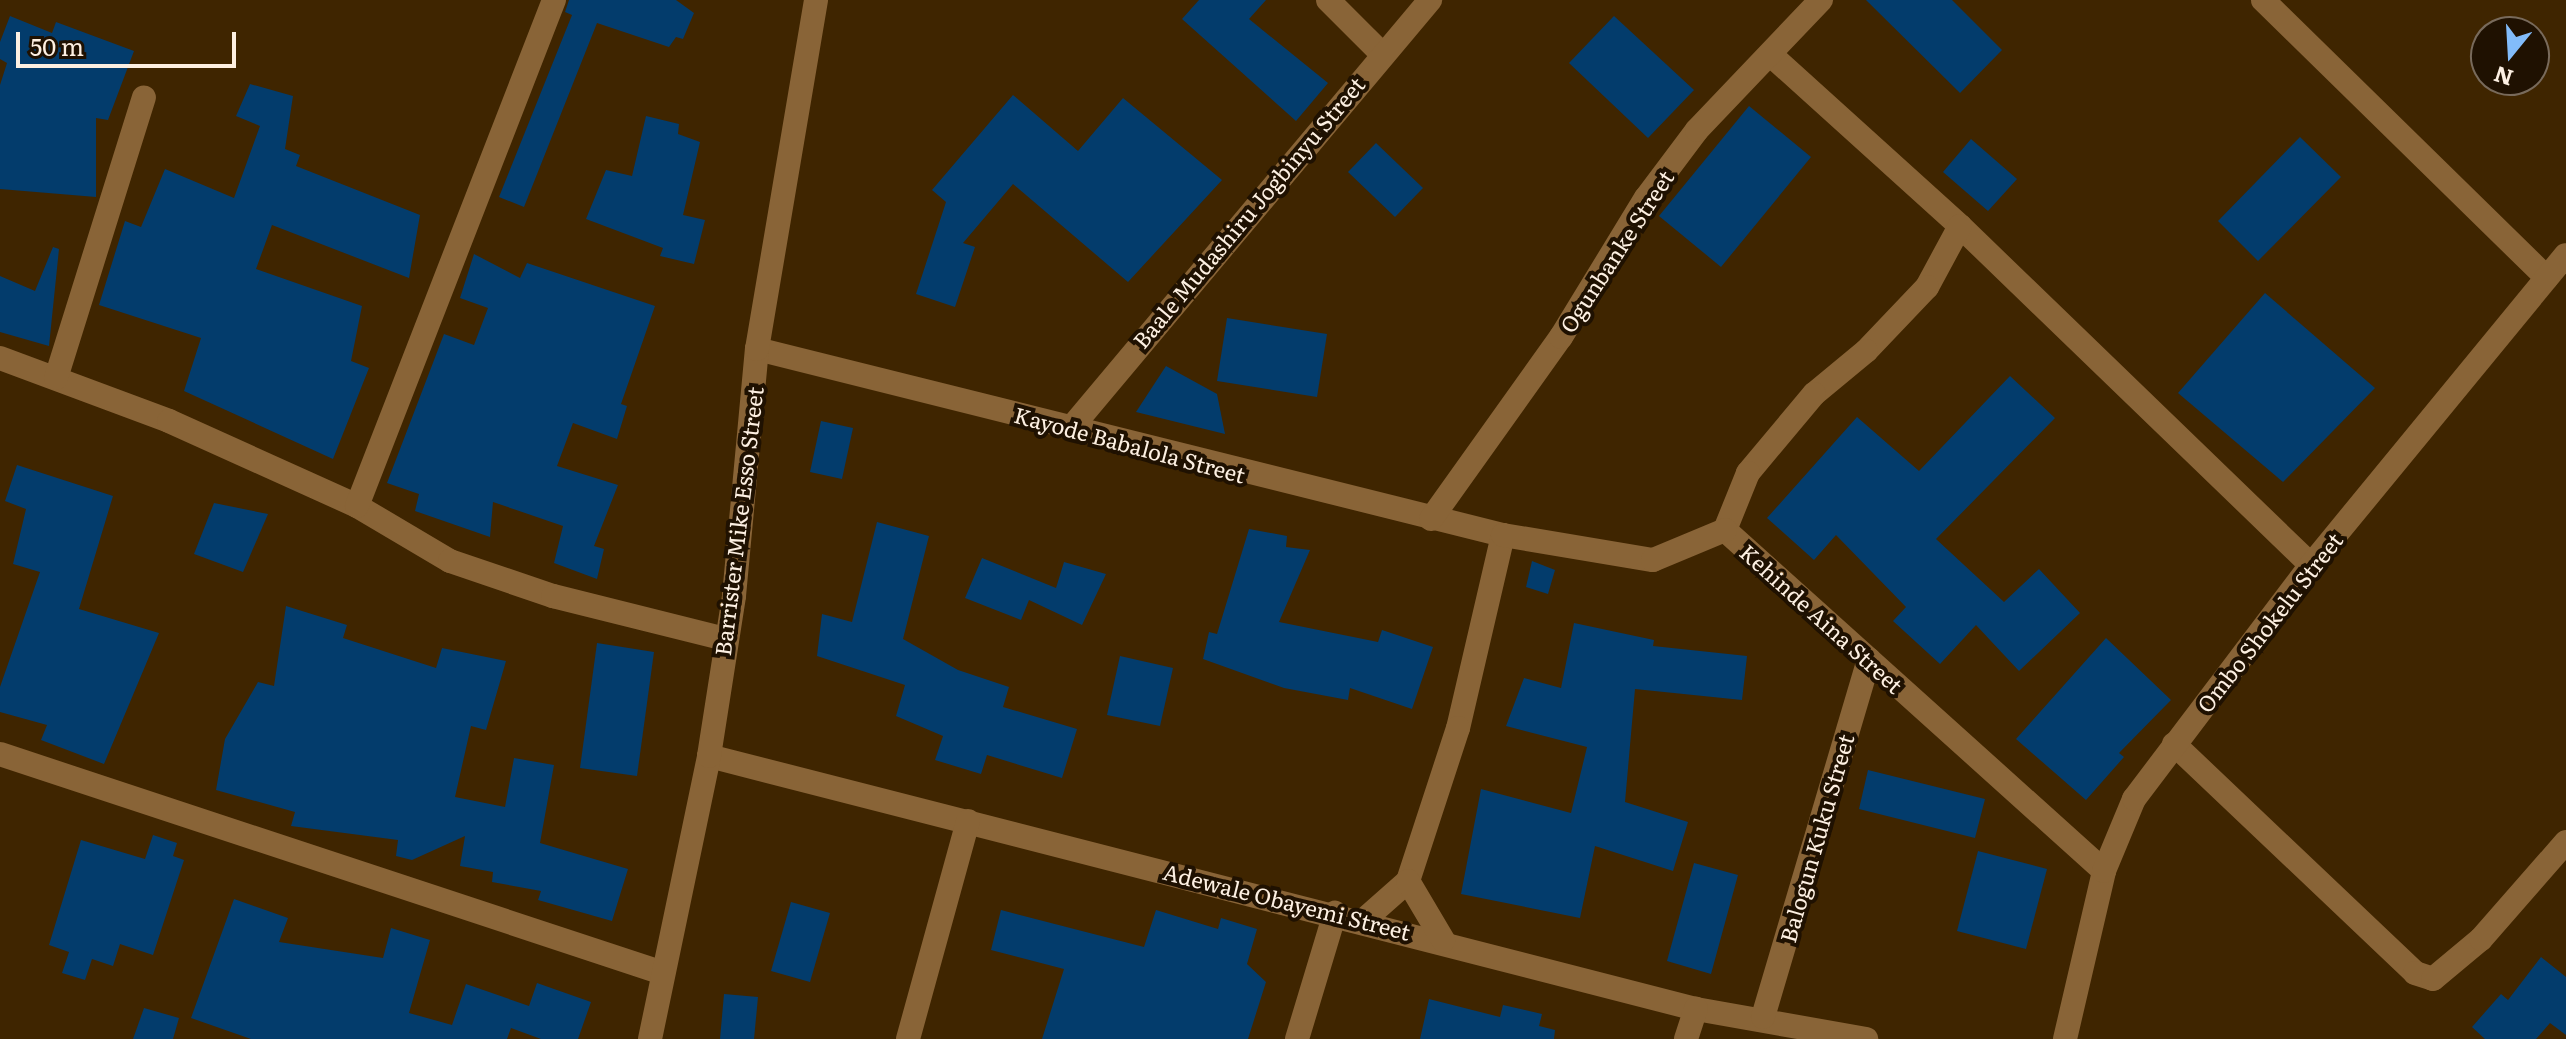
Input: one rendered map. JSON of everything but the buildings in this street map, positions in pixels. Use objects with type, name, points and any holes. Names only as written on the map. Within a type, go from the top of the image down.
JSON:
[{"type":"street","points":[[357,506],[554,0]]},
{"type":"street","name":"Barrister Mike Esso Street","points":[[650,1039],[660,972],[709,756],[757,349],[816,0]]},
{"type":"street","points":[[1328,0],[1381,53]]},
{"type":"street","name":"Baale Mudashiru Jogbinyu Street","points":[[1071,428],[1381,53],[1430,0]]},
{"type":"street","name":"Ogunbanke Street","points":[[1431,519],[1561,337],[1646,198],[1697,130],[1772,56],[1821,0]]},
{"type":"street","points":[[2263,0],[2547,278]]},
{"type":"street","points":[[1772,56],[1960,226],[2311,565]]},
{"type":"street","points":[[56,378],[144,98]]},
{"type":"street","name":"Kehinde Aina Street","points":[[1960,226],[1927,287],[1866,351],[1814,394],[1748,473],[1725,530],[2104,871]]},
{"type":"street","name":"Ombo Shokelu Street","points":[[2065,1039],[2104,871],[2134,799],[2311,565],[2566,255]]},
{"type":"street","name":"Kayode Babalola Street","points":[[757,349],[1503,535],[1653,560],[1725,530]]},
{"type":"street","points":[[0,358],[56,378],[357,506],[450,561],[553,596],[725,639]]},
{"type":"street","points":[[1365,919],[1408,881],[1458,728],[1503,535]]},
{"type":"street","name":"Balogun Kuku Street","points":[[1763,1017],[1869,659]]},
{"type":"street","points":[[2174,744],[2415,973],[2433,979],[2481,939],[2566,842]]},
{"type":"street","points":[[0,754],[660,972]]},
{"type":"street","name":"Adewale Obayemi Street","points":[[709,756],[1365,919],[1696,1009],[1763,1017],[1866,1039]]},
{"type":"street","points":[[908,1039],[968,821]]},
{"type":"street","points":[[1408,881],[1443,940]]},
{"type":"street","points":[[1297,1039],[1335,913]]},
{"type":"street","points":[[1686,1039],[1696,1009]]}]
